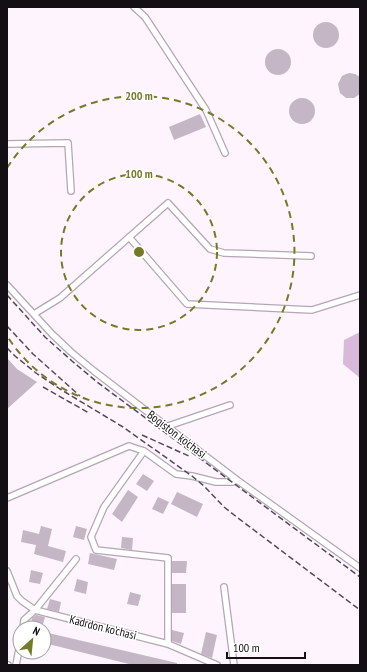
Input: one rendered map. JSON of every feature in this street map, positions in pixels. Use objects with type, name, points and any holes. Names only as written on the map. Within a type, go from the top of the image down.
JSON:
[{"type":"street","points":[[134,7],[145,17],[206,110],[225,152]]},
{"type":"street","points":[[7,144],[68,143],[71,191]]},
{"type":"street","points":[[34,314],[60,298],[168,203],[210,249],[224,253],[311,256]]},
{"type":"street","points":[[129,238],[187,304],[312,310],[360,295]]},
{"type":"street","name":"Bogiston ko'chasi","points":[[7,285],[52,334],[94,371],[237,480],[360,568]]},
{"type":"street","points":[[168,426],[230,405]]},
{"type":"street","points":[[7,498],[129,446],[144,451],[176,474],[216,482],[233,482],[237,480]]},
{"type":"street","points":[[144,451],[104,507],[91,537],[96,550],[168,558],[168,644]]},
{"type":"street","points":[[24,620],[35,610],[76,559]]},
{"type":"street","name":"Kadrdon ko'chasi","points":[[7,570],[17,596],[35,610],[168,644],[217,665]]},
{"type":"street","points":[[224,587],[234,665]]},
{"type":"shaded area","points":[[360,332],[360,378],[343,364],[344,340]]},
{"type":"building","points":[[326,22],[335,26],[339,35],[335,44],[326,48],[317,44],[313,35],[317,26]]},
{"type":"building","points":[[278,49],[287,53],[291,62],[287,71],[278,75],[269,71],[265,62],[269,53]]},
{"type":"building","points":[[350,73],[360,77],[360,94],[354,98],[346,98],[340,93],[338,84],[342,76]]},
{"type":"building","points":[[302,98],[311,102],[315,111],[311,120],[302,124],[293,120],[289,111],[293,102]]},
{"type":"building","points":[[200,114],[206,127],[174,140],[169,127]]},
{"type":"building","points":[[7,358],[17,369],[37,382],[7,409]]},
{"type":"building","points":[[143,474],[154,481],[147,491],[136,484]]},
{"type":"building","points":[[128,490],[138,497],[122,522],[112,514]]},
{"type":"building","points":[[177,492],[203,504],[197,517],[171,504]]},
{"type":"building","points":[[158,497],[169,502],[163,514],[152,509]]},
{"type":"building","points":[[41,526],[52,529],[48,546],[66,551],[63,562],[34,554],[36,545],[21,542],[23,530],[39,534]]},
{"type":"building","points":[[76,526],[87,529],[84,540],[73,537]]},
{"type":"building","points":[[122,537],[133,538],[132,550],[121,548]]},
{"type":"building","points":[[90,553],[117,559],[114,570],[88,564]]},
{"type":"building","points":[[172,561],[187,561],[186,573],[172,573]]},
{"type":"building","points":[[31,570],[43,573],[40,584],[29,582]]},
{"type":"building","points":[[77,579],[88,582],[86,594],[74,591]]},
{"type":"building","points":[[172,584],[186,584],[186,613],[172,613]]},
{"type":"building","points":[[130,592],[141,595],[138,606],[127,604]]},
{"type":"building","points":[[50,599],[61,602],[59,612],[47,609]]},
{"type":"building","points":[[36,615],[45,617],[44,620],[32,620]]},
{"type":"building","points":[[172,630],[184,633],[181,644],[172,641]]},
{"type":"building","points":[[206,632],[217,635],[212,658],[201,654]]},
{"type":"building","points":[[52,634],[177,663],[177,665],[133,665],[52,645]]},
{"type":"railway","points":[[7,295],[45,337],[97,382],[360,577]]},
{"type":"railway","points":[[7,326],[33,354],[80,396]]},
{"type":"railway","points":[[7,348],[36,373],[123,427],[192,476],[224,507],[360,610]]},
{"type":"railway","points":[[43,387],[89,413]]},
{"type":"railway","points":[[142,435],[191,457]]}]
